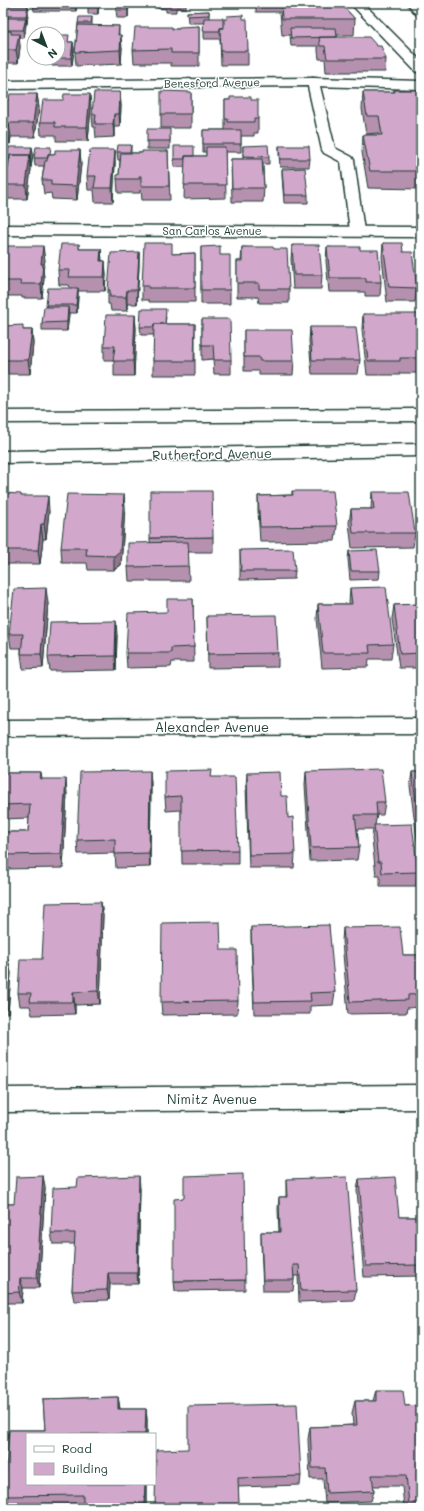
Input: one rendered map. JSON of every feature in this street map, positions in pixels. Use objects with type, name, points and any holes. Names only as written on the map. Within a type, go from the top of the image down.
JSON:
[{"type":"street","points":[[356,3],[421,69]]},
{"type":"street","points":[[413,3],[421,11]]},
{"type":"street","name":"Beresford Avenue","points":[[3,85],[313,82],[421,85]]},
{"type":"street","name":"San Carlos Avenue","points":[[3,230],[421,232]]},
{"type":"street","points":[[3,417],[421,415]]},
{"type":"street","name":"Rutherford Avenue","points":[[3,457],[421,450]]},
{"type":"street","name":"Alexander Avenue","points":[[3,728],[421,726]]},
{"type":"street","name":"Nimitz Avenue","points":[[3,1100],[421,1097]]},
{"type":"lane","points":[[313,82],[329,150],[347,160],[357,231]]},
{"type":"building","points":[[88,3],[98,3],[97,6],[87,6]]},
{"type":"building","points":[[117,3],[128,3],[128,10],[116,10]]},
{"type":"building","points":[[281,3],[340,3],[355,19],[282,19]]},
{"type":"building","points":[[6,6],[28,6],[26,16],[4,16]]},
{"type":"building","points":[[209,11],[209,15],[187,16],[187,12]]},
{"type":"building","points":[[243,15],[243,19],[247,19],[248,51],[221,51],[220,28],[224,28],[224,19],[227,19],[227,16]]},
{"type":"building","points":[[79,17],[92,17],[91,23],[78,23]]},
{"type":"building","points":[[3,18],[26,18],[23,30],[3,30]]},
{"type":"building","points":[[204,18],[223,18],[223,28],[220,28],[220,31],[203,31]]},
{"type":"building","points":[[78,25],[119,26],[118,35],[121,35],[120,50],[75,52]]},
{"type":"building","points":[[199,26],[199,53],[171,53],[171,49],[133,50],[135,27],[172,27],[172,29],[179,29],[179,27]]},
{"type":"building","points":[[290,28],[336,28],[337,37],[291,38]]},
{"type":"building","points":[[3,31],[11,31],[11,34],[19,34],[16,50],[3,50]]},
{"type":"building","points":[[66,35],[69,35],[68,42],[73,42],[71,58],[66,58]]},
{"type":"building","points":[[319,37],[369,37],[377,46],[381,46],[386,59],[327,59],[325,46],[320,46]]},
{"type":"building","points":[[394,90],[421,90],[421,171],[370,171],[363,135],[382,135],[379,116],[367,116],[363,92],[395,92]]},
{"type":"building","points":[[161,91],[191,92],[191,114],[161,114]]},
{"type":"building","points":[[94,92],[120,92],[119,114],[114,114],[113,124],[95,124],[96,114],[92,114]]},
{"type":"building","points":[[10,94],[37,94],[33,123],[9,123],[8,130],[3,130],[3,99],[9,99]]},
{"type":"building","points":[[64,94],[90,94],[87,127],[55,127],[55,122],[40,122],[43,100],[63,100]]},
{"type":"building","points":[[230,97],[251,97],[251,100],[258,100],[258,119],[254,119],[254,122],[228,122],[228,119],[225,119],[225,100],[230,100]]},
{"type":"building","points":[[147,129],[170,129],[170,141],[147,141]]},
{"type":"building","points":[[203,130],[241,130],[241,144],[203,144]]},
{"type":"building","points":[[118,145],[131,145],[130,152],[117,152]]},
{"type":"building","points":[[268,145],[269,157],[243,156],[243,146]]},
{"type":"building","points":[[174,146],[194,146],[194,156],[185,156],[185,159],[174,159]]},
{"type":"building","points":[[279,146],[309,146],[310,159],[280,159]]},
{"type":"building","points":[[9,147],[32,147],[30,159],[30,155],[10,155],[10,159],[7,159]]},
{"type":"building","points":[[36,147],[51,147],[48,158],[34,158]]},
{"type":"building","points":[[206,147],[225,147],[226,185],[184,185],[185,156],[206,156]]},
{"type":"building","points":[[55,150],[80,150],[76,186],[51,185],[51,180],[42,180],[45,161],[47,161],[48,154],[55,154]]},
{"type":"building","points":[[90,150],[115,150],[112,188],[94,188],[96,176],[87,176]]},
{"type":"building","points":[[142,151],[168,151],[169,186],[141,186],[141,176],[139,176],[139,179],[117,179],[117,175],[119,175],[121,153],[142,153]]},
{"type":"building","points":[[10,155],[30,155],[26,185],[3,185],[3,169],[8,169]]},
{"type":"building","points":[[231,159],[262,159],[264,188],[232,188]]},
{"type":"building","points":[[305,168],[308,195],[284,195],[282,169]]},
{"type":"building","points":[[144,243],[172,243],[172,254],[195,253],[195,288],[148,288],[149,286],[142,286]]},
{"type":"building","points":[[383,243],[402,243],[403,252],[412,252],[417,288],[389,287]]},
{"type":"building","points":[[61,244],[79,244],[79,249],[101,249],[100,261],[105,261],[104,277],[69,277],[70,270],[58,270]]},
{"type":"building","points":[[292,245],[319,245],[322,275],[294,275]]},
{"type":"building","points":[[3,246],[43,246],[41,284],[20,284],[21,281],[3,281]]},
{"type":"building","points":[[220,246],[220,255],[230,255],[230,290],[201,290],[201,247]]},
{"type":"building","points":[[242,247],[273,247],[274,249],[287,249],[289,289],[259,289],[259,283],[237,283],[237,261],[242,261]]},
{"type":"building","points":[[327,247],[360,247],[360,250],[378,250],[381,282],[366,282],[366,278],[330,278]]},
{"type":"building","points":[[139,252],[137,290],[127,290],[126,297],[110,297],[110,290],[108,290],[111,253]]},
{"type":"building","points":[[48,288],[78,288],[76,305],[46,305]]},
{"type":"building","points":[[44,307],[68,307],[67,322],[42,323]]},
{"type":"building","points":[[141,309],[166,309],[165,324],[154,324],[154,327],[140,327]]},
{"type":"building","points":[[363,314],[419,314],[421,327],[421,358],[400,358],[400,361],[368,361]]},
{"type":"building","points":[[106,315],[135,315],[133,361],[113,361],[115,346],[104,346]]},
{"type":"building","points":[[202,319],[230,319],[231,360],[214,360],[213,345],[202,345]]},
{"type":"building","points":[[154,324],[195,324],[194,361],[153,361]]},
{"type":"building","points":[[23,325],[23,330],[32,330],[28,360],[3,360],[3,326]]},
{"type":"building","points":[[310,327],[356,327],[360,360],[312,360]]},
{"type":"building","points":[[244,330],[292,330],[294,361],[260,361],[259,357],[244,357]]},
{"type":"building","points":[[150,491],[212,491],[213,537],[150,538]]},
{"type":"building","points":[[292,491],[333,491],[337,526],[260,527],[258,496],[293,495]]},
{"type":"building","points":[[372,492],[409,492],[415,533],[353,533],[351,509],[374,509]]},
{"type":"building","points":[[3,493],[21,494],[21,496],[48,496],[44,524],[41,524],[38,550],[3,550]]},
{"type":"building","points":[[67,494],[124,495],[120,551],[114,556],[86,555],[87,548],[61,548]]},
{"type":"building","points":[[188,542],[189,566],[128,567],[128,543]]},
{"type":"building","points":[[293,549],[295,571],[241,571],[240,550]]},
{"type":"building","points":[[377,550],[380,571],[351,571],[349,551]]},
{"type":"building","points":[[386,587],[393,644],[369,645],[370,653],[323,653],[318,604],[352,604],[350,588]]},
{"type":"building","points":[[46,588],[41,654],[21,654],[23,634],[9,634],[14,589]]},
{"type":"building","points":[[3,589],[6,589],[3,614]]},
{"type":"building","points":[[167,599],[193,599],[194,647],[171,648],[171,653],[126,653],[128,613],[167,612]]},
{"type":"building","points":[[421,604],[421,653],[400,654],[394,605]]},
{"type":"building","points":[[276,615],[278,653],[208,654],[207,616]]},
{"type":"building","points":[[116,621],[115,656],[48,657],[50,622]]},
{"type":"building","points":[[381,769],[385,802],[376,802],[377,815],[355,815],[359,847],[311,848],[306,771]]},
{"type":"building","points":[[212,770],[211,777],[235,777],[238,850],[181,851],[181,796],[165,797],[165,771]]},
{"type":"building","points":[[150,771],[149,853],[115,854],[115,839],[77,840],[80,772]]},
{"type":"building","points":[[280,772],[281,796],[287,796],[288,818],[293,817],[295,854],[249,855],[247,773]]},
{"type":"building","points":[[412,772],[421,772],[421,838]]},
{"type":"building","points":[[3,773],[41,773],[40,779],[66,779],[61,854],[3,855],[3,832],[28,832],[30,804],[3,805]]},
{"type":"building","points":[[412,824],[418,872],[382,873],[381,862],[378,862],[374,825]]},
{"type":"building","points":[[101,902],[98,991],[73,992],[73,1002],[30,1002],[31,993],[18,993],[20,959],[42,959],[45,903]]},
{"type":"building","points":[[220,922],[221,950],[237,950],[238,1001],[161,1002],[162,923]]},
{"type":"building","points":[[329,925],[335,992],[310,993],[311,1001],[254,1002],[251,927]]},
{"type":"building","points":[[400,927],[403,955],[421,955],[421,994],[408,995],[408,1000],[350,1002],[343,928]]},
{"type":"building","points":[[3,960],[8,960],[5,1001],[3,1001]]},
{"type":"building","points":[[243,1174],[245,1280],[174,1281],[174,1199],[184,1198],[184,1176]]},
{"type":"building","points":[[43,1176],[37,1278],[20,1278],[19,1292],[3,1293],[3,1204],[14,1204],[16,1177]]},
{"type":"building","points":[[139,1176],[137,1273],[108,1273],[107,1290],[72,1291],[75,1233],[51,1233],[53,1188],[77,1187],[78,1178]]},
{"type":"building","points":[[347,1177],[356,1290],[301,1291],[299,1265],[293,1265],[294,1280],[263,1280],[261,1232],[280,1232],[279,1197],[287,1197],[286,1179]]},
{"type":"building","points":[[395,1177],[399,1217],[421,1217],[421,1265],[366,1266],[359,1179]]},
{"type":"building","points":[[418,1187],[421,1187],[421,1211]]},
{"type":"building","points":[[376,1390],[403,1390],[405,1406],[421,1405],[421,1504],[409,1504],[406,1475],[372,1475],[374,1491],[327,1493],[325,1468],[312,1468],[310,1427],[357,1425],[355,1401],[376,1401]]},
{"type":"building","points":[[118,1397],[118,1409],[146,1409],[145,1433],[26,1433],[26,1485],[145,1485],[144,1504],[83,1505],[83,1495],[4,1496],[9,1430],[45,1430],[43,1399]]},
{"type":"building","points":[[297,1404],[301,1476],[238,1478],[239,1504],[155,1505],[156,1450],[188,1449],[188,1406]]}]
